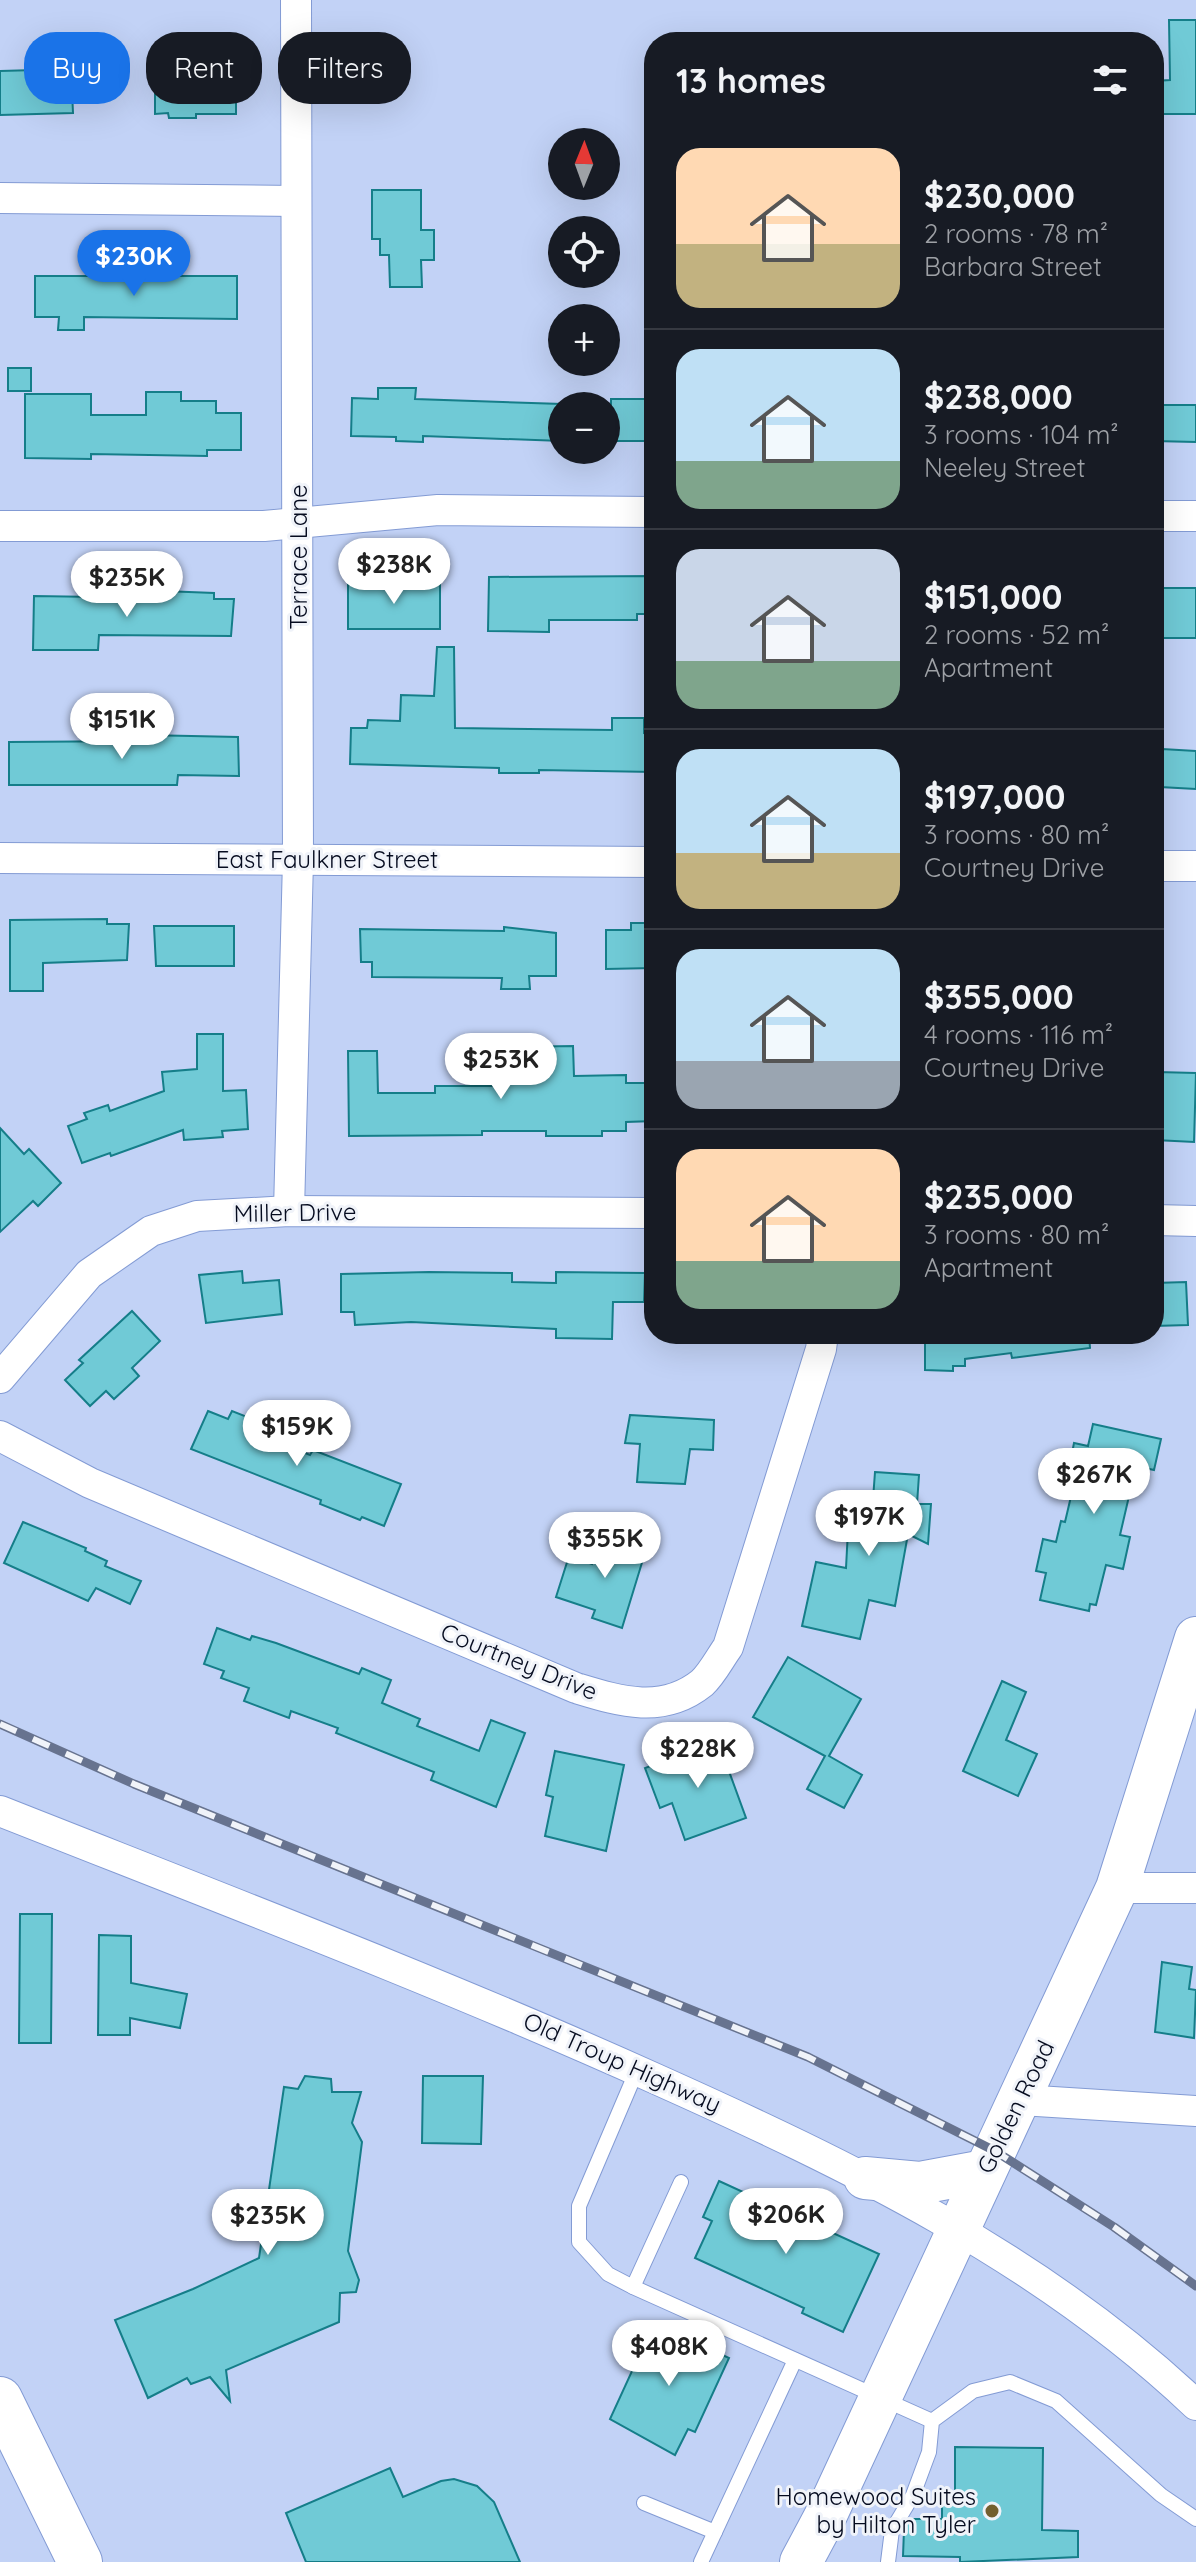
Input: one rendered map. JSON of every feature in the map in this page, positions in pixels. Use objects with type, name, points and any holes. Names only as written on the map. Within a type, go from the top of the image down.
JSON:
[{"type":"main road","points":[[0,2399],[80,2562]]},
{"type":"street","name":"Terrace Lane","points":[[289,1211],[298,860],[296,0]]},
{"type":"street","points":[[0,198],[296,201]]},
{"type":"street","points":[[0,526],[264,526],[438,510],[644,512]]},
{"type":"street","points":[[1164,516],[1196,516]]},
{"type":"street","name":"East Faulkner Street","points":[[0,858],[644,862]]},
{"type":"street","points":[[1164,866],[1196,866]]},
{"type":"street","name":"Miller Drive","points":[[0,1378],[89,1274],[151,1231],[197,1216],[289,1211],[644,1213]]},
{"type":"street","points":[[1164,1220],[1196,1221]]},
{"type":"street","name":"Courtney Drive","points":[[0,1436],[90,1483],[576,1688],[630,1704],[672,1698],[702,1682],[728,1647],[822,1344]]},
{"type":"street","name":"Golden Road","points":[[801,2562],[1021,2100],[1117,1888],[1196,1638]]},
{"type":"street","name":"Old Troup Highway","points":[[0,1811],[514,2015],[808,2147],[957,2229],[1076,2303],[1196,2405]]},
{"type":"street","points":[[1117,1888],[1196,1888]]},
{"type":"street","points":[[1021,2100],[1196,2111]]},
{"type":"street","points":[[865,2178],[920,2183],[985,2171]]},
{"type":"lane","points":[[637,2070],[579,2206],[579,2242],[608,2274],[633,2287],[932,2421]]},
{"type":"lane","points":[[633,2287],[681,2182]]},
{"type":"lane","points":[[701,2562],[795,2360]]},
{"type":"lane","points":[[888,2562],[892,2530],[913,2495],[929,2452],[932,2421],[973,2391],[1010,2382],[1056,2401],[1161,2495],[1196,2519]]},
{"type":"lane","points":[[644,2503],[715,2532]]},
{"type":"building","points":[[1169,20],[1196,20],[1196,114],[1164,114],[1164,80],[1170,80]]},
{"type":"building","points":[[24,70],[24,104],[73,104],[73,113],[0,115],[0,71]]},
{"type":"building","points":[[155,104],[236,104],[236,114],[169,118],[168,113],[155,114]]},
{"type":"building","points":[[372,190],[421,190],[421,230],[434,230],[434,260],[421,260],[422,287],[390,287],[389,255],[380,255],[380,239],[372,239]]},
{"type":"building","points":[[35,276],[237,276],[237,319],[84,317],[84,330],[58,330],[59,317],[35,317]]},
{"type":"building","points":[[8,368],[31,368],[31,391],[8,391]]},
{"type":"building","points":[[378,388],[416,388],[415,399],[548,404],[548,440],[423,436],[423,442],[396,441],[396,437],[351,436],[352,398],[378,399]]},
{"type":"building","points":[[146,392],[181,392],[181,401],[216,401],[216,413],[241,413],[241,450],[207,450],[207,456],[91,454],[91,459],[25,458],[25,394],[91,394],[91,415],[146,415]]},
{"type":"building","points":[[620,399],[644,399],[644,441],[620,441]]},
{"type":"building","points":[[1164,405],[1196,405],[1196,442],[1164,441]]},
{"type":"building","points":[[644,576],[644,614],[637,614],[637,620],[549,620],[549,632],[488,631],[489,577]]},
{"type":"building","points":[[377,580],[412,580],[412,586],[440,585],[440,629],[348,629],[348,585],[377,585]]},
{"type":"building","points":[[1164,588],[1196,588],[1196,638],[1164,638]]},
{"type":"building","points":[[163,591],[214,593],[214,599],[234,599],[231,636],[99,635],[98,650],[33,650],[34,596],[163,598]]},
{"type":"building","points":[[437,647],[454,647],[455,728],[612,730],[612,718],[644,718],[644,772],[539,770],[539,773],[499,773],[499,768],[350,764],[351,728],[367,728],[368,720],[400,721],[401,695],[434,696]]},
{"type":"building","points":[[144,735],[238,737],[239,776],[178,775],[177,785],[9,785],[9,742],[144,741]]},
{"type":"building","points":[[1164,749],[1196,751],[1196,789],[1164,787]]},
{"type":"building","points":[[107,919],[107,924],[129,924],[127,960],[43,963],[43,991],[10,991],[10,920]]},
{"type":"building","points":[[631,923],[644,923],[644,968],[606,969],[606,930],[631,930]]},
{"type":"building","points":[[154,926],[234,926],[234,966],[156,966]]},
{"type":"building","points":[[504,927],[556,933],[556,976],[529,976],[530,989],[501,989],[502,978],[372,977],[372,962],[361,962],[360,929],[504,931]]},
{"type":"building","points":[[197,1034],[223,1034],[223,1091],[246,1090],[248,1129],[222,1131],[223,1137],[184,1140],[183,1130],[82,1163],[68,1126],[87,1119],[84,1113],[108,1105],[110,1111],[164,1091],[162,1072],[197,1069]]},
{"type":"building","points":[[573,1046],[574,1076],[626,1075],[626,1083],[644,1083],[644,1121],[626,1122],[626,1131],[602,1131],[602,1136],[546,1136],[546,1131],[482,1131],[482,1135],[349,1136],[348,1051],[377,1051],[378,1093],[435,1093],[435,1086],[508,1086],[509,1047]]},
{"type":"building","points":[[1164,1072],[1196,1073],[1194,1142],[1164,1140]]},
{"type":"building","points":[[0,1128],[24,1154],[29,1149],[61,1183],[38,1206],[33,1201],[0,1232]]},
{"type":"building","points":[[242,1271],[243,1283],[279,1280],[282,1314],[206,1323],[199,1275]]},
{"type":"building","points":[[556,1272],[644,1273],[644,1302],[613,1302],[612,1339],[556,1338],[556,1329],[411,1322],[355,1325],[354,1312],[341,1312],[341,1274],[512,1273],[512,1282],[556,1283]]},
{"type":"building","points":[[1186,1282],[1188,1325],[1164,1326],[1164,1283]]},
{"type":"building","points":[[132,1311],[160,1341],[132,1368],[139,1376],[114,1399],[106,1391],[90,1406],[65,1380],[83,1363],[79,1360]]},
{"type":"building","points":[[925,1344],[1090,1344],[1090,1348],[1012,1358],[1011,1353],[965,1359],[965,1366],[953,1366],[953,1371],[925,1370]]},
{"type":"building","points":[[208,1411],[228,1419],[232,1411],[265,1424],[261,1435],[310,1455],[313,1450],[401,1484],[384,1526],[362,1517],[360,1520],[320,1504],[321,1500],[191,1449]]},
{"type":"building","points":[[630,1415],[714,1420],[713,1450],[690,1449],[685,1484],[637,1482],[640,1444],[625,1443]]},
{"type":"building","points":[[1093,1424],[1161,1439],[1154,1470],[1136,1466],[1120,1535],[1130,1537],[1123,1569],[1106,1565],[1096,1605],[1090,1604],[1089,1611],[1040,1600],[1046,1573],[1036,1571],[1043,1539],[1056,1542],[1061,1521],[1065,1522],[1076,1475],[1068,1474],[1074,1443],[1088,1446]]},
{"type":"building","points":[[875,1472],[919,1475],[917,1504],[931,1504],[928,1544],[908,1534],[895,1606],[869,1600],[860,1639],[802,1626],[816,1562],[846,1568],[849,1511],[872,1513]]},
{"type":"building","points":[[23,1522],[86,1548],[85,1551],[107,1561],[105,1566],[141,1581],[130,1604],[96,1588],[88,1601],[4,1563]]},
{"type":"building","points":[[615,1533],[648,1543],[622,1628],[592,1618],[595,1610],[556,1597],[569,1556],[592,1564],[597,1549],[609,1553]]},
{"type":"building","points":[[217,1628],[250,1640],[252,1636],[276,1643],[359,1674],[362,1668],[391,1680],[382,1703],[420,1719],[417,1726],[479,1751],[491,1720],[525,1733],[496,1807],[431,1780],[434,1772],[336,1733],[338,1728],[291,1711],[289,1718],[244,1701],[249,1688],[221,1678],[224,1671],[204,1664]]},
{"type":"building","points":[[788,1657],[861,1699],[829,1756],[862,1775],[844,1808],[807,1789],[825,1756],[753,1717]]},
{"type":"building","points":[[1002,1681],[1026,1692],[1006,1740],[1037,1754],[1018,1796],[963,1771]]},
{"type":"building","points":[[718,1741],[746,1818],[685,1840],[672,1803],[660,1808],[645,1768]]},
{"type":"building","points":[[555,1751],[624,1765],[606,1851],[545,1836],[553,1797],[546,1795]]},
{"type":"building","points":[[20,1914],[52,1914],[51,2043],[19,2043]]},
{"type":"building","points":[[99,1935],[131,1936],[131,1983],[187,1994],[180,2028],[130,2018],[130,2035],[98,2035]]},
{"type":"building","points":[[1162,1962],[1192,1967],[1189,1989],[1196,1990],[1194,2038],[1155,2032]]},
{"type":"building","points":[[305,2076],[331,2079],[332,2092],[361,2092],[352,2123],[362,2142],[348,2251],[359,2280],[356,2292],[340,2293],[339,2322],[226,2370],[230,2401],[210,2377],[191,2384],[187,2378],[148,2398],[115,2320],[259,2258],[284,2087],[298,2089]]},
{"type":"building","points":[[423,2076],[483,2076],[481,2144],[422,2143]]},
{"type":"building","points":[[719,2181],[879,2254],[843,2332],[802,2313],[804,2308],[695,2258],[712,2221],[703,2217]]},
{"type":"building","points":[[654,2323],[729,2358],[695,2432],[688,2429],[675,2455],[610,2419]]},
{"type":"building","name":"Homewood Suites by Hilton Tyler","points":[[955,2447],[1043,2448],[1042,2530],[1078,2531],[1078,2557],[960,2562],[960,2557],[903,2556],[904,2530],[910,2519],[942,2519],[942,2504],[955,2504]]},
{"type":"building","points":[[390,2468],[403,2497],[441,2481],[454,2479],[477,2486],[494,2502],[520,2562],[306,2562],[286,2513]]},
{"type":"railway","points":[[0,1724],[134,1784],[808,2057],[995,2151],[1114,2227],[1196,2286]]},
{"type":"place","name":"Homewood Suites by Hilton Tyler","points":[[992,2511]]}]
